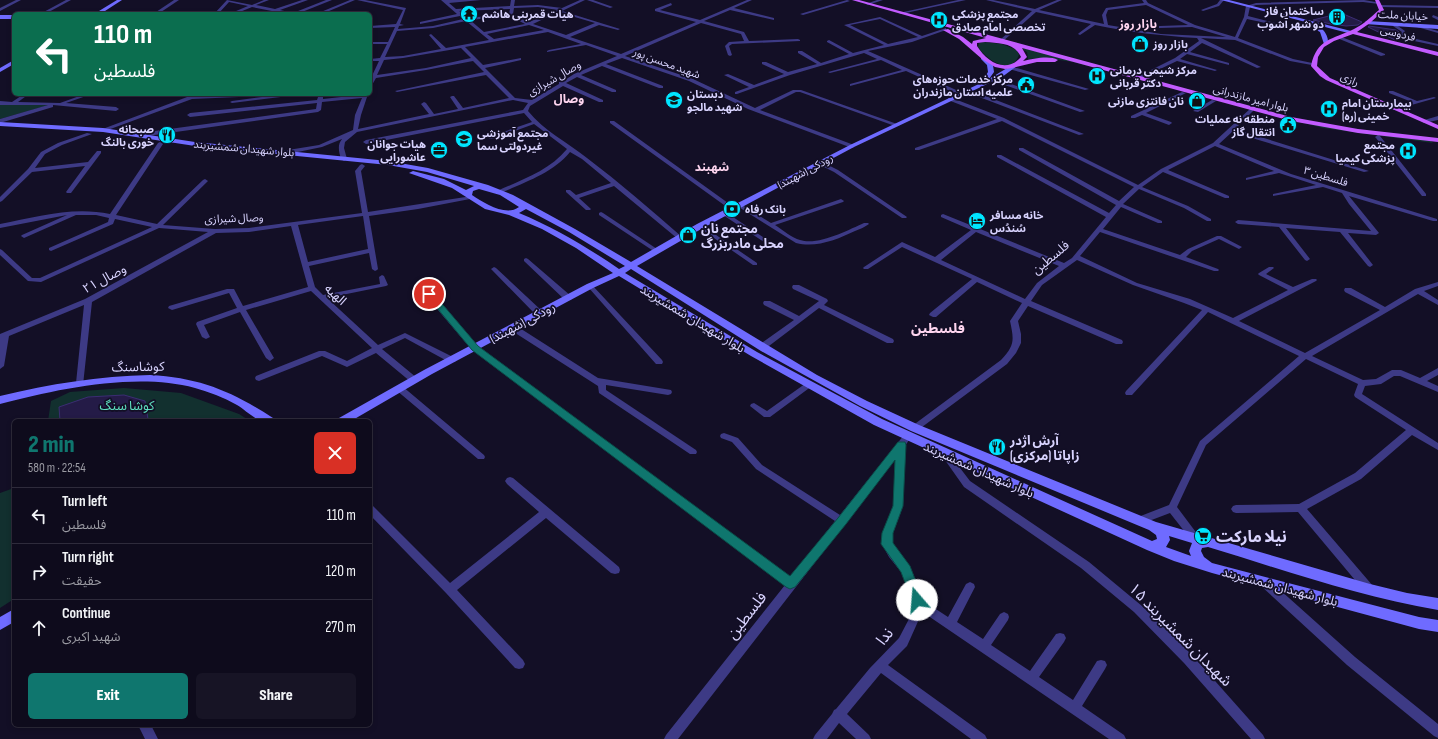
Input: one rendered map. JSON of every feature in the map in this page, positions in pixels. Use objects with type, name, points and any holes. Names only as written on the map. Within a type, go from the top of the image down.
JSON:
[{"type":"main road","points":[[100,12],[120,0]]},
{"type":"main road","points":[[849,0],[945,29],[961,38],[977,51]]},
{"type":"main road","name":"بلوار امیر مازندرانی","points":[[849,0],[901,13],[1009,44],[1324,126],[1438,140]]},
{"type":"main road","points":[[1223,0],[1352,32]]},
{"type":"main road","points":[[1314,65],[1320,47],[1352,32],[1365,24],[1382,10],[1379,3]]},
{"type":"main road","points":[[0,18],[12,18]]},
{"type":"main road","points":[[1297,18],[1322,31],[1326,35],[1326,43]]},
{"type":"main road","name":"خیابان ملت","points":[[1317,23],[1342,26],[1365,24],[1438,27]]},
{"type":"main road","points":[[1365,24],[1380,37],[1392,42]]},
{"type":"main road","points":[[953,33],[968,38],[976,37],[968,32]]},
{"type":"main road","name":"فردوسی","points":[[1352,32],[1438,54]]},
{"type":"main road","points":[[1339,37],[1363,38],[1392,42]]},
{"type":"main road","points":[[991,72],[990,65],[982,58],[974,46],[975,42],[980,41],[1009,44],[1019,49],[1024,56],[1014,66]]},
{"type":"main road","name":"بلوار امیر مازندرانی","points":[[982,58],[996,66],[1014,66],[1041,59],[1060,61],[1316,127],[1378,137],[1438,144]]},
{"type":"main road","points":[[0,66],[12,59]]},
{"type":"main road","points":[[0,70],[12,63]]},
{"type":"main road","name":"رازی","points":[[1314,65],[1318,72],[1328,79],[1435,126],[1437,130],[1436,136],[1425,139]]},
{"type":"main road","name":"رودکی (شهبند)","points":[[345,419],[399,388],[512,327],[590,286],[619,273],[700,226],[852,146],[983,84],[1014,66]]},
{"type":"main road","points":[[983,84],[991,72],[997,70],[1003,73],[1002,74]]},
{"type":"main road","name":"بلوار شهیدان شمشیربند","points":[[0,123],[103,130],[195,144],[288,152],[428,170],[485,187],[522,203],[576,233],[762,347],[885,414],[908,436],[1154,526],[1370,590],[1407,600],[1438,604]]},
{"type":"main road","name":"بلوار شهیدان شمشیربند","points":[[0,129],[89,134],[186,149],[403,171],[440,180],[456,186],[468,196],[502,212],[510,213],[545,227],[579,246],[619,273],[754,354],[944,454],[1151,546],[1212,568],[1396,617],[1438,626]]},
{"type":"main road","points":[[468,196],[472,189],[485,187]]},
{"type":"main road","points":[[510,213],[522,209],[522,203]]},
{"type":"main road","points":[[754,354],[762,347]]},
{"type":"main road","name":"کوشاسنگ","points":[[0,400],[80,383],[125,380],[173,380],[212,389],[250,408],[266,419]]},
{"type":"main road","points":[[1151,546],[1160,545],[1164,540],[1161,532],[1154,526]]},
{"type":"main road","points":[[1208,542],[1198,544],[1195,551],[1200,561],[1212,568]]},
{"type":"main road","points":[[0,624],[12,616]]},
{"type":"street","points":[[0,10],[19,0]]},
{"type":"street","points":[[46,12],[69,0]]},
{"type":"street","points":[[157,12],[177,0]]},
{"type":"street","points":[[237,12],[267,0]]},
{"type":"street","points":[[271,12],[306,0]]},
{"type":"street","points":[[298,12],[330,0]]},
{"type":"street","points":[[323,12],[353,0]]},
{"type":"street","points":[[359,0],[405,9],[400,17],[396,30],[372,81]]},
{"type":"street","points":[[444,1],[479,0]]},
{"type":"street","points":[[396,30],[433,27],[468,19],[510,15],[513,7],[513,0]]},
{"type":"street","points":[[483,32],[529,24],[583,0]]},
{"type":"street","points":[[589,0],[611,7]]},
{"type":"street","name":"وصال شیرازی","points":[[680,238],[584,158],[536,122],[525,111],[528,105],[532,102],[576,75],[750,0]]},
{"type":"street","points":[[802,14],[849,0]]},
{"type":"street","points":[[868,4],[881,0]]},
{"type":"street","points":[[901,13],[964,0]]},
{"type":"street","points":[[988,0],[1093,24],[1160,35],[1236,39]]},
{"type":"street","points":[[1002,41],[1034,11],[1060,0]]},
{"type":"street","points":[[1202,10],[1218,5],[1223,0]]},
{"type":"street","points":[[1236,39],[1246,17],[1248,6],[1259,4],[1363,0],[1379,3],[1438,7]]},
{"type":"street","points":[[218,12],[224,7],[227,1],[284,12]]},
{"type":"street","points":[[444,1],[462,14],[493,41]]},
{"type":"street","points":[[1106,26],[1104,15],[1107,9],[1145,2],[1194,26],[1236,39],[1270,53],[1314,65]]},
{"type":"street","points":[[671,4],[656,10],[743,33],[747,42]]},
{"type":"street","points":[[457,10],[538,6],[560,10],[618,29]]},
{"type":"street","points":[[731,9],[772,19]]},
{"type":"street","points":[[372,27],[428,22],[462,14]]},
{"type":"street","name":"شهید محسن پور","points":[[510,15],[529,24],[691,80],[755,110],[852,146]]},
{"type":"street","points":[[1433,16],[1438,19]]},
{"type":"street","points":[[1246,17],[1273,23],[1269,27]]},
{"type":"street","points":[[888,46],[846,25],[880,18],[921,37]]},
{"type":"street","points":[[566,37],[598,23]]},
{"type":"street","points":[[1080,34],[1093,24]]},
{"type":"street","points":[[1394,25],[1404,31],[1401,36],[1402,37],[1438,45]]},
{"type":"street","points":[[1160,27],[1194,26]]},
{"type":"street","points":[[1418,26],[1438,32]]},
{"type":"street","points":[[737,93],[820,64],[921,37],[945,29]]},
{"type":"street","points":[[372,60],[445,50],[549,31]]},
{"type":"street","points":[[431,35],[445,50]]},
{"type":"street","points":[[1339,37],[1382,55]]},
{"type":"street","points":[[730,54],[728,44],[798,40]]},
{"type":"street","points":[[1139,78],[1177,59],[1200,40],[1259,67]]},
{"type":"street","points":[[829,41],[853,55]]},
{"type":"street","points":[[372,43],[390,43]]},
{"type":"street","points":[[550,52],[586,44]]},
{"type":"street","points":[[462,47],[513,99]]},
{"type":"street","points":[[864,51],[961,94]]},
{"type":"street","points":[[800,52],[820,64]]},
{"type":"street","points":[[1186,52],[1227,64]]},
{"type":"street","points":[[374,77],[426,69],[474,59]]},
{"type":"street","points":[[482,67],[518,59]]},
{"type":"street","points":[[830,72],[881,59]]},
{"type":"street","points":[[1177,59],[1215,70]]},
{"type":"street","points":[[764,63],[788,74]]},
{"type":"street","points":[[601,64],[661,88]]},
{"type":"street","points":[[1014,66],[1087,89]]},
{"type":"street","points":[[852,85],[906,70]]},
{"type":"street","points":[[397,91],[487,72]]},
{"type":"street","points":[[576,75],[614,91]]},
{"type":"street","points":[[726,75],[754,87]]},
{"type":"street","points":[[993,79],[1082,111]]},
{"type":"street","points":[[561,83],[601,101]]},
{"type":"street","points":[[755,110],[795,91],[801,91],[897,125]]},
{"type":"street","points":[[968,91],[1082,134]]},
{"type":"street","points":[[1391,92],[1416,102]]},
{"type":"street","points":[[1133,117],[1184,93]]},
{"type":"street","points":[[12,103],[24,96]]},
{"type":"street","points":[[0,123],[84,96]]},
{"type":"street","points":[[103,130],[194,96]]},
{"type":"street","points":[[189,98],[223,96]]},
{"type":"street","points":[[222,124],[232,102],[239,96]]},
{"type":"street","points":[[232,102],[282,96]]},
{"type":"street","points":[[140,135],[318,110],[321,96]]},
{"type":"street","points":[[190,115],[358,96]]},
{"type":"street","points":[[344,159],[340,146],[342,141],[355,131],[358,115],[365,96]]},
{"type":"street","points":[[452,97],[462,110]]},
{"type":"street","points":[[1118,98],[1150,109]]},
{"type":"street","points":[[1394,108],[1434,98]]},
{"type":"street","points":[[288,152],[320,146],[355,131],[432,115],[513,99],[532,102]]},
{"type":"street","points":[[950,99],[1002,119],[1035,134],[1138,187],[1186,207],[1208,220]]},
{"type":"street","points":[[1196,111],[1214,100]]},
{"type":"street","points":[[0,103],[58,104],[116,109]]},
{"type":"street","points":[[424,104],[432,115]]},
{"type":"street","name":"فلسطین","points":[[670,739],[790,584],[842,521],[908,436],[1004,362],[1016,349],[1018,338],[1014,321],[1039,284],[1076,257],[1119,204],[1138,187],[1163,170],[1215,144],[1251,110]]},
{"type":"street","points":[[366,142],[525,111]]},
{"type":"street","points":[[1142,113],[1168,123]]},
{"type":"street","points":[[1424,121],[1438,118]]},
{"type":"street","points":[[917,149],[1002,119]]},
{"type":"street","points":[[491,138],[536,122]]},
{"type":"street","points":[[612,122],[736,208],[770,224],[798,242],[808,243],[824,240],[866,224]]},
{"type":"street","points":[[1231,130],[1366,171]]},
{"type":"street","points":[[1,198],[30,170],[43,153],[60,144],[89,134]]},
{"type":"street","points":[[1378,137],[1424,195]]},
{"type":"street","points":[[51,250],[110,223],[112,216],[160,144]]},
{"type":"street","name":"فلسطین ۳","points":[[1215,144],[1281,171],[1435,220]]},
{"type":"street","points":[[499,192],[546,169],[564,158],[570,149]]},
{"type":"street","points":[[1021,149],[1119,204],[1160,222]]},
{"type":"street","points":[[70,192],[99,152]]},
{"type":"street","points":[[999,156],[1109,216]]},
{"type":"street","points":[[820,163],[836,171],[904,217]]},
{"type":"street","points":[[30,170],[90,164]]},
{"type":"street","points":[[362,166],[358,171],[375,269]]},
{"type":"street","points":[[1163,170],[1227,197]]},
{"type":"street","points":[[1248,179],[1281,171]]},
{"type":"street","points":[[0,251],[30,280],[41,280],[158,226],[205,181]]},
{"type":"street","points":[[575,196],[615,184]]},
{"type":"street","points":[[1275,194],[1325,186]]},
{"type":"street","points":[[568,191],[588,209]]},
{"type":"street","points":[[1242,229],[1238,222],[1376,233],[1351,203],[1344,192]]},
{"type":"street","name":"وصال شیرازی","points":[[0,226],[36,218],[78,213],[112,216],[158,226],[215,231],[249,230],[418,207],[468,196]]},
{"type":"street","points":[[770,224],[841,201]]},
{"type":"street","points":[[24,236],[78,213]]},
{"type":"street","points":[[601,214],[657,251]]},
{"type":"street","points":[[725,214],[778,249]]},
{"type":"street","points":[[943,216],[1064,266]]},
{"type":"street","points":[[294,224],[312,288]]},
{"type":"street","points":[[1281,225],[1306,259]]},
{"type":"street","points":[[700,226],[755,264]]},
{"type":"street","points":[[1098,228],[1216,270]]},
{"type":"street","points":[[936,260],[976,230]]},
{"type":"street","points":[[1342,230],[1370,265]]},
{"type":"street","name":"وصال ۲۱","points":[[3,336],[88,301],[215,231]]},
{"type":"street","points":[[1182,258],[1190,250],[1220,238],[1239,247]]},
{"type":"street","points":[[866,268],[902,244],[1026,302],[1119,342]]},
{"type":"street","points":[[306,265],[371,250]]},
{"type":"street","points":[[1076,257],[1135,284],[1187,301],[1206,309],[1362,383],[1378,382],[1392,373],[1401,373],[1438,389]]},
{"type":"street","points":[[526,260],[568,298]]},
{"type":"street","points":[[1271,268],[1261,274],[1293,290]]},
{"type":"street","points":[[494,269],[539,313]]},
{"type":"street","points":[[322,297],[384,285],[382,277]]},
{"type":"street","points":[[933,315],[976,279]]},
{"type":"street","points":[[1232,321],[1314,280]]},
{"type":"street","points":[[1141,520],[1172,508],[1203,442],[1306,356],[1418,291],[1438,284]]},
{"type":"street","points":[[590,286],[659,362]]},
{"type":"street","points":[[796,287],[890,342]]},
{"type":"street","name":"الهیه","points":[[206,337],[200,324],[241,309],[312,288],[377,349],[414,380]]},
{"type":"street","points":[[172,308],[229,290],[270,358]]},
{"type":"street","points":[[1348,290],[1386,310]]},
{"type":"street","points":[[1418,291],[1438,303]]},
{"type":"street","points":[[429,294],[475,348],[790,584]]},
{"type":"street","points":[[80,383],[88,301]]},
{"type":"street","points":[[767,303],[798,320]]},
{"type":"street","points":[[762,347],[821,303]]},
{"type":"street","points":[[1128,393],[1206,309]]},
{"type":"street","points":[[512,327],[595,380],[602,385],[602,391],[693,452]]},
{"type":"street","points":[[259,378],[322,353],[347,364],[405,335],[452,360]]},
{"type":"street","points":[[0,366],[4,348],[3,336]]},
{"type":"street","points":[[1421,381],[1438,371]]},
{"type":"street","points":[[595,380],[668,392]]},
{"type":"street","points":[[1362,383],[1358,395],[1438,447]]},
{"type":"street","points":[[754,406],[768,415],[809,384]]},
{"type":"street","points":[[399,388],[481,457]]},
{"type":"street","points":[[1236,509],[1300,508],[1358,476],[1412,430]]},
{"type":"street","points":[[724,436],[734,440],[759,467],[842,521]]},
{"type":"street","points":[[908,436],[898,506],[888,533],[887,544],[906,570],[917,602],[1120,739]]},
{"type":"street","name":"۱۵ شهیدان شمشیربند","points":[[944,454],[967,484],[1085,565],[1138,608],[1188,659],[1258,739]]},
{"type":"street","points":[[510,481],[614,570]]},
{"type":"street","points":[[1172,508],[1194,538]]},
{"type":"street","points":[[1300,508],[1370,590]]},
{"type":"street","points":[[372,512],[450,590],[519,664]]},
{"type":"street","points":[[450,590],[546,512]]},
{"type":"street","points":[[1262,581],[1351,661],[1438,732]]},
{"type":"street","points":[[950,624],[970,587]]},
{"type":"street","name":"ندا","points":[[819,739],[838,714],[903,642],[915,617],[917,602]]},
{"type":"street","points":[[984,646],[1004,617]]},
{"type":"street","points":[[1031,679],[1060,638]]},
{"type":"street","points":[[880,666],[981,739]]},
{"type":"street","points":[[1074,708],[1101,666]]},
{"type":"street","points":[[838,714],[866,739]]},
{"type":"street","points":[[145,727],[152,739]]},
{"type":"green space","points":[[984,42],[1002,44],[1017,50],[1019,55],[1010,65],[998,64],[992,61],[978,47],[979,43]]},
{"type":"green space","points":[[1019,47],[1302,122],[1430,140],[1433,143],[1323,128],[1073,62],[1045,58],[1028,59],[1027,52]]},
{"type":"green space","points":[[0,105],[49,105],[0,119]]},
{"type":"green space","name":"کوشا سنگ","points":[[124,388],[181,393],[239,414],[247,419],[48,419],[51,401],[70,392]]},
{"type":"green space","points":[[12,489],[12,600],[0,608],[0,493]]},
{"type":"building","name":"ساختمان فاز دو شهر آشوب","points":[[1341,13],[1362,22],[1358,25],[1346,26],[1313,20]]},
{"type":"building","points":[[1368,27],[1396,30],[1399,32],[1395,40]]},
{"type":"building","points":[[124,395],[145,401],[148,419],[60,419],[59,407],[88,397]]},
{"type":"place","name":"هیات قمربنی هاشم","points":[[469,14]]},
{"type":"place","name":"ساختمان فاز دو شهر آشوب","points":[[1337,17]]},
{"type":"place","name":"مجتمع پزشکی تخصصی امام صادق","points":[[939,20]]},
{"type":"place","name":"بازار روز","points":[[1140,44]]},
{"type":"place","name":"مرکز شیمی درمانی دکتر قربانی","points":[[1097,76]]},
{"type":"place","name":"مرکز خدمات حوزه‌های علمیه استان مازندران","points":[[1026,85]]},
{"type":"place","name":"دبستان شهید مالجو","points":[[674,100]]},
{"type":"place","name":"نان فانتزی مازنی","points":[[1197,101]]},
{"type":"place","name":"بیمارستان امام خمینی (ره)","points":[[1329,109]]},
{"type":"place","name":"منطقه نه عملیات انتقال گاز","points":[[1288,125]]},
{"type":"place","name":"صبحانه خوری بالنگ","points":[[167,135]]},
{"type":"place","name":"مجتمع آموزشی غیردولتی سما","points":[[464,139]]},
{"type":"place","name":"هیات جوانان عاشورایی","points":[[439,150]]},
{"type":"place","name":"مجتمع پزشکی کیمیا","points":[[1408,151]]},
{"type":"place","name":"بانک رفاه","points":[[732,209]]},
{"type":"place","name":"خانه مسافر سُندُس","points":[[977,221]]},
{"type":"place","name":"مجتمع نان محلی مادربزرگ","points":[[688,235]]},
{"type":"place","name":"آرش اژدر زاپاتا (مرکزی)","points":[[997,447]]},
{"type":"place","name":"نیلا مارکت","points":[[1203,536]]},
{"type":"district","name":"بازار روز","points":[[1138,24]]},
{"type":"district","name":"وصال","points":[[569,99]]},
{"type":"district","name":"شهبند","points":[[712,167]]},
{"type":"district","name":"فلسطین","points":[[938,328]]},
{"type":"route","points":[[429,294],[475,348],[790,584],[874,482],[901,445],[898,506],[888,533],[887,544],[906,570],[913,585],[917,600]]}]
